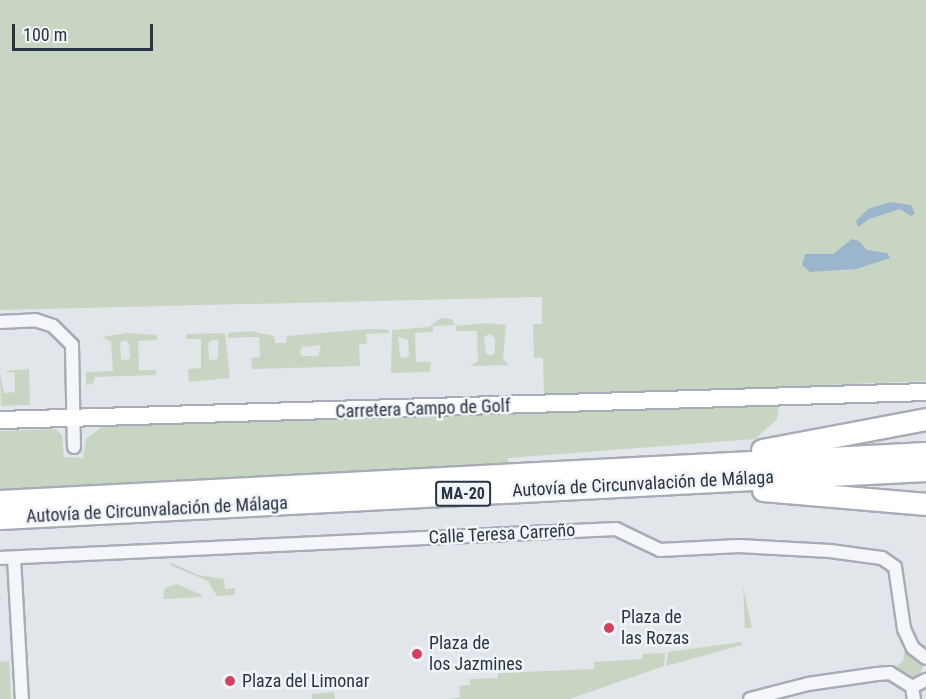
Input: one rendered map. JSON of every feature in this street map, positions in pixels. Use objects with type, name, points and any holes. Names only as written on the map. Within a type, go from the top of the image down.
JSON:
[{"type":"highway","points":[[923,505],[749,489],[705,489],[688,473],[718,456],[926,419]]},
{"type":"highway","name":"Autovía de Circunvalación de Málaga","points":[[0,518],[688,473],[926,453]]},
{"type":"highway","name":"Autovía de Circunvalación de Málaga","points":[[0,501],[688,473],[926,470]]},
{"type":"street","points":[[0,322],[35,320],[53,326],[72,345],[74,447]]},
{"type":"street","name":"Carretera Campo de Golf","points":[[0,420],[926,392]]},
{"type":"street","name":"Calle Teresa Carreño","points":[[0,558],[616,529],[660,550],[739,546],[882,558],[895,567],[904,630],[913,648],[926,656]]},
{"type":"street","points":[[14,558],[22,699]]},
{"type":"street","points":[[750,699],[890,673],[913,693],[926,680]]},
{"type":"green space","points":[[0,0],[926,0],[926,381],[544,397],[543,358],[534,358],[533,324],[542,324],[542,297],[0,310]]},
{"type":"green space","points":[[441,318],[452,319],[455,325],[433,326],[433,332],[415,333],[416,362],[431,362],[430,372],[391,373],[392,330],[429,327]],"holes":[[[398,337],[408,340],[409,356],[405,358],[400,356]]]},
{"type":"green space","points":[[487,323],[506,325],[503,359],[509,365],[470,366],[478,361],[477,331],[456,331],[456,326]],"holes":[[[489,334],[495,338],[495,353],[491,356],[486,353],[484,337]]]},
{"type":"green space","points":[[368,329],[389,330],[389,333],[366,334],[367,344],[359,344],[360,366],[252,369],[251,358],[260,357],[259,337],[228,338],[228,333],[251,331],[274,336],[275,343],[286,343],[287,336]],"holes":[[[321,345],[318,356],[302,356],[300,352],[302,347]]]},
{"type":"green space","points":[[128,333],[157,335],[157,340],[138,341],[139,370],[156,370],[156,375],[95,377],[93,384],[86,385],[86,372],[113,371],[111,342],[102,337]],"holes":[[[125,340],[129,343],[130,358],[125,361],[121,359],[120,343]]]},
{"type":"green space","points":[[225,333],[230,378],[189,382],[188,369],[201,368],[201,339],[186,339],[186,334]],"holes":[[[218,340],[218,358],[213,361],[209,359],[208,343]]]},
{"type":"green space","points":[[29,369],[30,405],[1,406],[0,373],[4,393],[15,392],[15,373],[4,371]]},
{"type":"green space","points":[[779,404],[777,419],[755,439],[507,458],[510,465],[0,491],[0,431],[55,429],[62,435],[64,457],[83,458],[86,439],[103,426]]},
{"type":"green space","points":[[170,562],[198,575],[224,579],[225,589],[235,588],[235,595],[217,596],[208,581],[172,566]]},
{"type":"green space","points":[[177,584],[202,597],[163,599],[165,588]]},
{"type":"green space","points":[[743,587],[752,628],[745,628]]},
{"type":"green space","points":[[741,642],[742,645],[666,666],[668,652]]},
{"type":"green space","points":[[905,648],[923,666],[919,677],[910,677],[896,667],[903,661]]},
{"type":"green space","points":[[665,653],[664,666],[570,699],[448,699],[460,697],[459,686],[470,685],[470,679],[498,678],[498,673],[594,669],[594,662],[642,659],[643,654]]},
{"type":"green space","points":[[9,661],[11,699],[0,699],[0,662]]},
{"type":"green space","points":[[334,692],[335,699],[312,699],[312,694]]},
{"type":"water","points":[[890,202],[911,205],[915,214],[911,216],[900,209],[869,219],[858,227],[856,221],[868,209]]},
{"type":"water","points":[[852,239],[859,241],[867,250],[887,253],[890,258],[856,269],[810,272],[802,265],[805,254],[833,254]]},
{"type":"place","name":"Plaza de las Rozas","points":[[609,628]]},
{"type":"place","name":"Plaza de los Jazmines","points":[[417,654]]},
{"type":"place","name":"Plaza del Limonar","points":[[230,681]]}]
